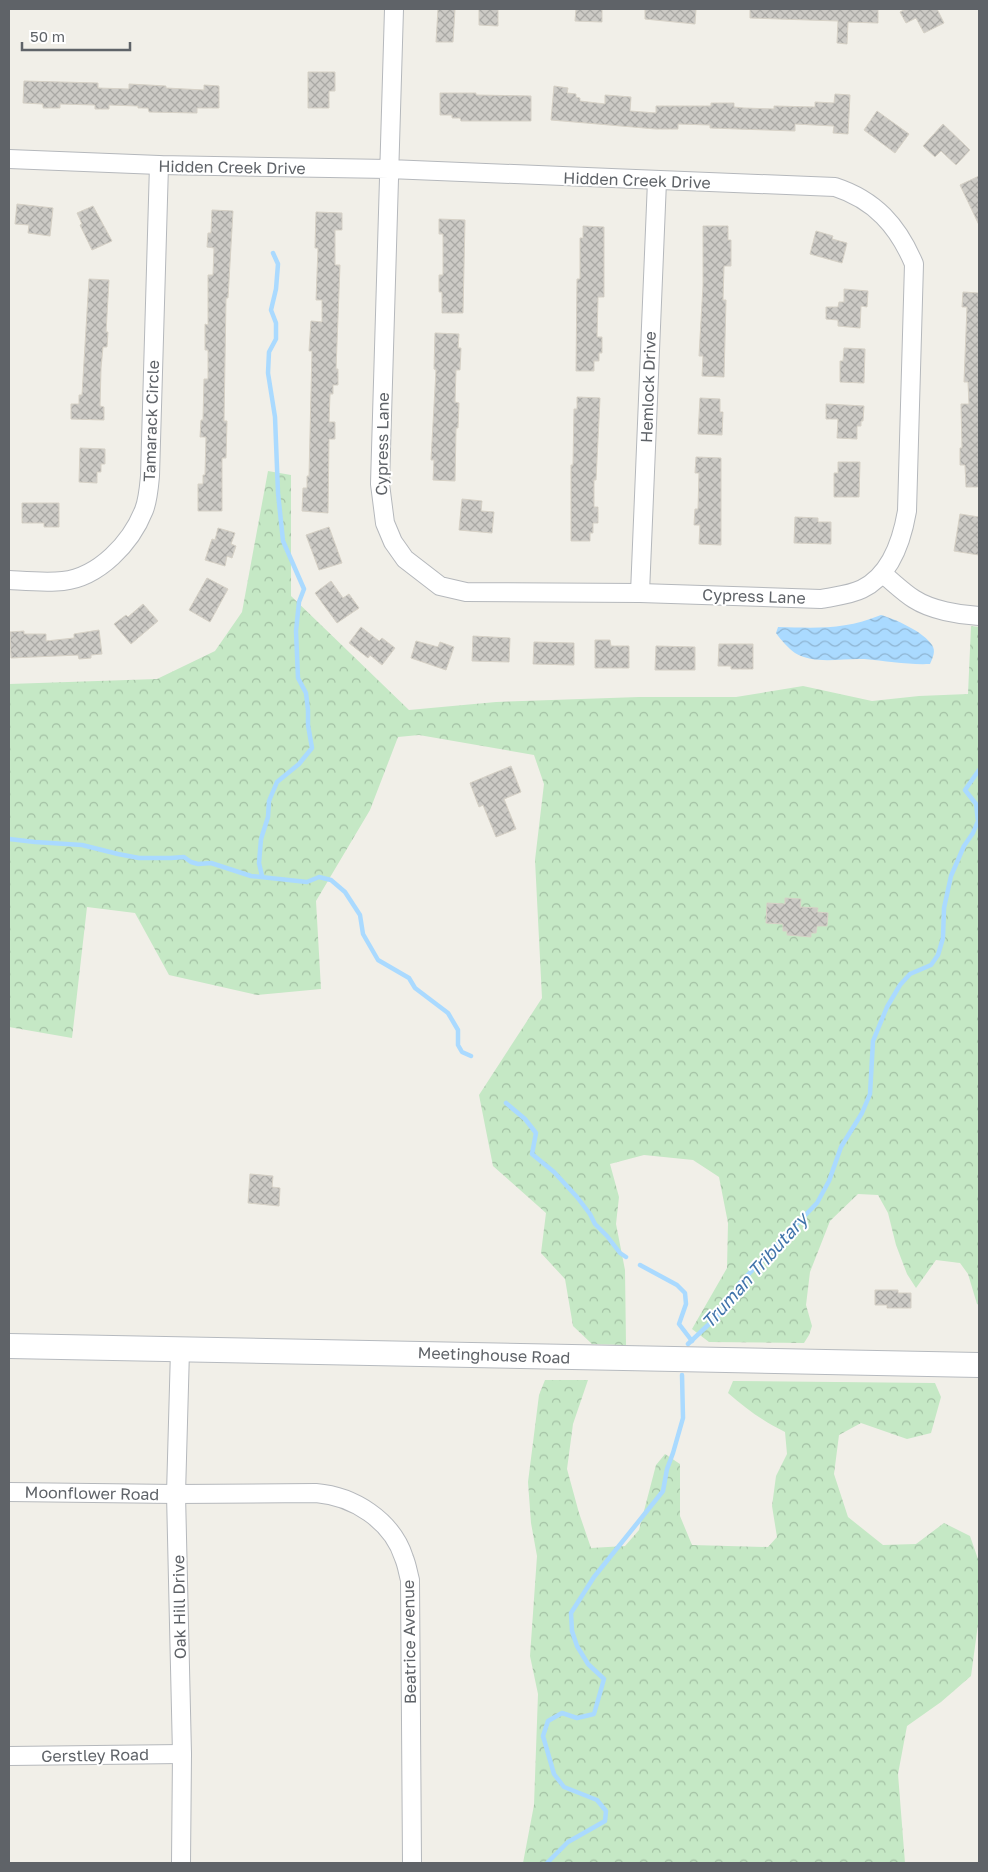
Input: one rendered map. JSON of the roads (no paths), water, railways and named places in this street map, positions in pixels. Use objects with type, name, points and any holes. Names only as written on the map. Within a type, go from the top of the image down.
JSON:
[{"type":"street","name":"Cypress Lane","points":[[394,9],[380,484],[385,523],[393,542],[406,559],[440,586],[466,592],[640,593],[821,598],[848,594],[864,588],[883,574]]},
{"type":"street","name":"Hidden Creek Drive","points":[[9,159],[159,166],[389,169],[835,187],[851,192],[868,202],[896,228],[914,264],[908,510],[903,534],[883,574]]},
{"type":"street","name":"Tamarack Circle","points":[[9,580],[63,581],[79,577],[97,568],[111,558],[131,535],[144,509],[150,476],[159,166]]},
{"type":"street","name":"Hemlock Drive","points":[[640,593],[657,181]]},
{"type":"street","points":[[883,574],[913,599],[927,606],[979,616]]},
{"type":"street","name":"Meetinghouse Road","points":[[9,1346],[979,1365]]},
{"type":"street","name":"Oak Hill Drive","points":[[180,1350],[176,1494],[182,1754],[181,1863]]},
{"type":"street","name":"Moonflower Road","points":[[9,1492],[176,1494]]},
{"type":"street","name":"Beatrice Avenue","points":[[176,1494],[332,1494],[351,1502],[373,1515],[395,1539],[404,1556],[410,1580],[412,1863]]},
{"type":"street","name":"Gerstley Road","points":[[9,1756],[182,1754]]},
{"type":"water","points":[[881,615],[909,627],[928,640],[934,650],[930,664],[864,659],[811,659],[795,653],[776,633],[778,627],[818,628],[842,626]]},
{"type":"waterway","points":[[262,876],[259,863],[261,839],[268,817],[269,801],[277,782],[299,764],[312,748],[306,693],[298,678],[296,631],[299,602],[304,589],[283,541],[278,493],[275,417],[268,373],[269,352],[276,339],[276,323],[271,310],[276,289],[278,264],[273,253]]},
{"type":"waterway","name":"Truman Tributary","points":[[688,1344],[725,1309],[739,1284],[817,1203],[829,1181],[841,1147],[862,1113],[870,1094],[873,1041],[887,1007],[900,985],[910,974],[931,965],[938,955],[943,938],[944,908],[951,876],[964,846],[973,833],[978,821],[976,804],[965,790],[979,770]]},
{"type":"waterway","points":[[9,839],[82,845],[139,858],[184,857],[198,864],[211,863],[251,876],[307,882],[319,877],[331,880],[345,892],[360,915],[363,934],[378,960],[409,978],[415,988],[448,1013],[458,1030],[458,1045],[462,1052],[471,1056]]},
{"type":"waterway","points":[[506,1103],[525,1119],[536,1133],[532,1154],[554,1172],[577,1197],[595,1224],[620,1253],[626,1257]]},
{"type":"waterway","points":[[640,1265],[677,1285],[685,1293],[686,1304],[679,1324],[692,1341]]},
{"type":"waterway","points":[[547,1863],[568,1842],[605,1821],[606,1811],[597,1800],[564,1787],[554,1774],[543,1736],[548,1721],[562,1713],[577,1718],[594,1714],[604,1679],[588,1664],[577,1646],[572,1631],[571,1613],[594,1577],[663,1491],[667,1469],[683,1418],[682,1375]]}]
